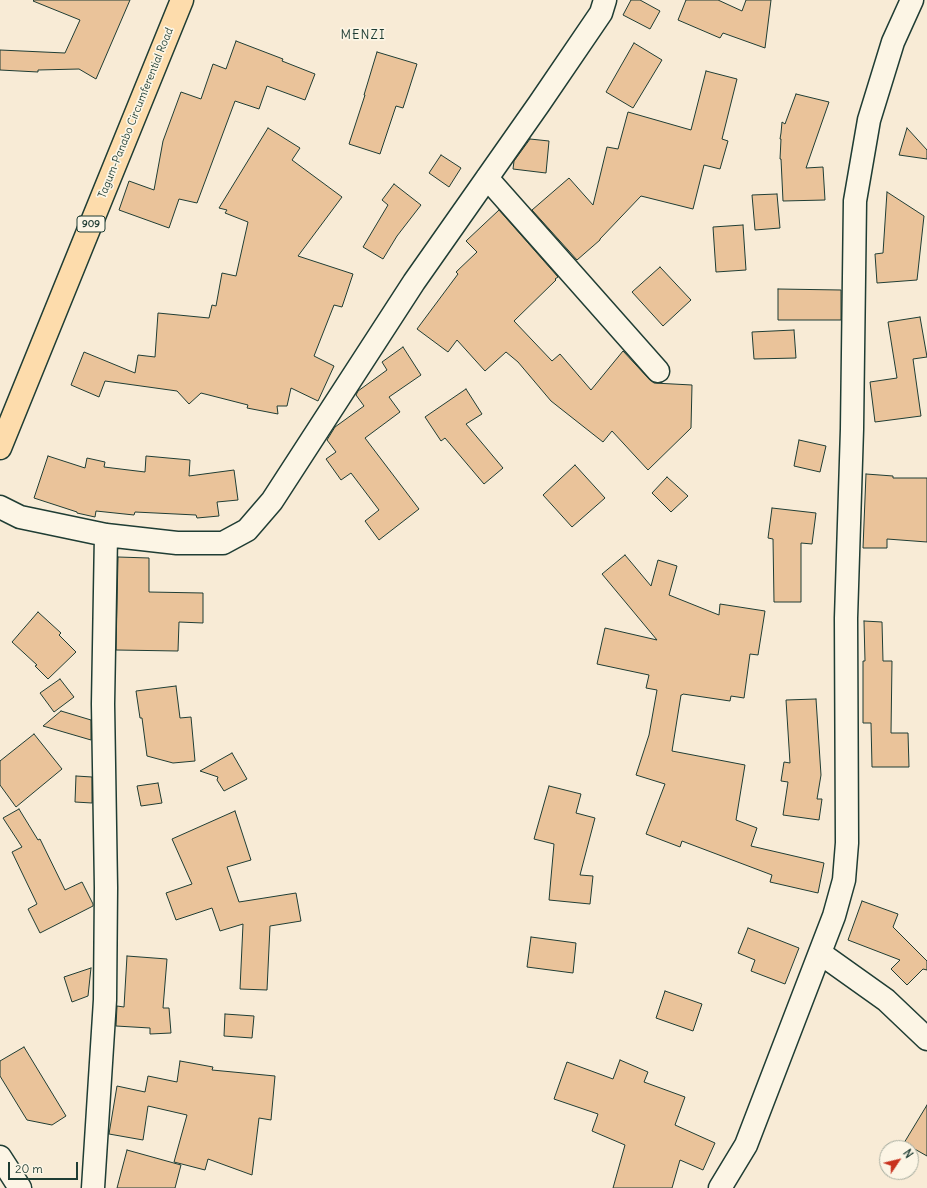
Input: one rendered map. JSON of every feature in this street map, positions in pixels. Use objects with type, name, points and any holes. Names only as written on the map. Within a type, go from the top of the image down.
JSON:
[{"type":"main road","name":"Tagum-Panabo Circumferential Road","points":[[0,448],[182,0]]},
{"type":"street","points":[[0,507],[20,517],[106,536],[177,543],[223,543],[247,530],[272,501],[414,282],[601,13],[605,0]]},
{"type":"street","points":[[720,1188],[746,1144],[834,916],[844,880],[847,843],[846,618],[852,429],[855,201],[869,120],[893,42],[912,0]]},
{"type":"street","points":[[487,178],[658,371]]},
{"type":"street","points":[[93,1188],[105,1000],[106,888],[103,704],[106,536]]},
{"type":"street","points":[[820,953],[886,1000],[927,1039]]},
{"type":"street","points":[[0,1157],[20,1188]]},
{"type":"building","points":[[130,0],[96,79],[79,69],[38,70],[38,72],[0,70],[0,50],[65,53],[80,20],[33,1]]},
{"type":"building","points":[[631,0],[640,0],[660,11],[650,29],[623,15]]},
{"type":"building","points":[[686,0],[718,0],[742,11],[746,0],[771,0],[765,48],[723,33],[720,38],[678,20]]},
{"type":"building","points":[[236,41],[283,59],[282,61],[315,74],[305,100],[267,86],[259,109],[235,101],[197,203],[179,199],[169,228],[119,210],[129,181],[154,190],[163,141],[181,92],[201,99],[213,64],[226,69]]},
{"type":"building","points":[[634,43],[662,60],[633,108],[606,92]]},
{"type":"building","points":[[377,52],[417,64],[403,108],[396,106],[380,154],[349,144]]},
{"type":"building","points":[[706,71],[737,79],[722,139],[728,141],[720,169],[704,165],[693,209],[641,196],[600,240],[577,260],[532,210],[569,178],[593,205],[607,147],[618,149],[628,112],[691,130]]},
{"type":"building","points":[[796,94],[829,102],[806,168],[823,167],[825,200],[783,201],[780,159],[782,122],[785,124]]},
{"type":"building","points":[[268,128],[300,148],[292,160],[342,197],[298,256],[353,274],[342,307],[334,305],[314,356],[334,366],[318,401],[291,388],[287,406],[277,406],[278,414],[247,408],[248,405],[201,393],[189,404],[177,391],[105,381],[99,397],[71,385],[84,352],[135,373],[138,355],[155,357],[158,313],[209,318],[212,305],[216,306],[222,273],[236,276],[248,222],[225,213],[227,210],[219,208]]},
{"type":"building","points":[[907,128],[927,150],[927,159],[899,155]]},
{"type":"building","points":[[530,139],[549,141],[546,173],[513,169],[514,161]]},
{"type":"building","points":[[441,155],[461,168],[449,187],[429,173]]},
{"type":"building","points":[[394,184],[421,205],[397,236],[383,259],[363,247],[388,205],[382,200]]},
{"type":"building","points":[[887,192],[924,216],[917,280],[877,283],[875,254],[883,253]]},
{"type":"building","points":[[777,194],[780,228],[755,230],[752,195]]},
{"type":"building","points":[[499,210],[558,277],[514,321],[552,361],[560,354],[591,390],[623,351],[654,383],[692,385],[691,428],[648,470],[612,431],[603,442],[551,401],[518,362],[506,352],[485,371],[457,340],[448,352],[417,329],[458,274],[456,272],[477,252],[466,241]]},
{"type":"building","points":[[743,225],[746,270],[716,272],[713,227]]},
{"type":"building","points":[[660,267],[691,300],[663,326],[632,292]]},
{"type":"building","points":[[778,289],[841,290],[841,320],[778,320]]},
{"type":"building","points":[[920,317],[927,357],[913,359],[921,416],[875,422],[870,382],[897,378],[888,322]]},
{"type":"building","points":[[794,330],[796,358],[754,359],[752,332]]},
{"type":"building","points":[[403,347],[421,375],[389,397],[400,412],[365,438],[419,509],[379,540],[365,521],[379,510],[351,473],[341,480],[326,459],[336,452],[327,440],[335,427],[364,406],[356,395],[358,391],[387,370],[382,362]]},
{"type":"building","points":[[466,389],[482,414],[466,424],[503,468],[484,484],[445,438],[441,441],[425,417]]},
{"type":"building","points":[[799,440],[826,446],[820,472],[794,466]]},
{"type":"building","points":[[48,456],[85,468],[87,458],[105,462],[104,467],[145,472],[146,456],[190,460],[189,476],[234,470],[238,500],[217,502],[219,516],[197,518],[196,515],[135,512],[134,515],[96,511],[95,517],[77,513],[34,498]]},
{"type":"building","points":[[575,465],[605,498],[572,527],[543,495]]},
{"type":"building","points":[[866,474],[893,476],[893,478],[927,478],[927,542],[887,539],[887,548],[863,548]]},
{"type":"building","points":[[667,477],[688,496],[671,512],[652,493]]},
{"type":"building","points":[[772,508],[816,513],[812,544],[801,543],[801,602],[774,602],[773,539],[768,538]]},
{"type":"building","points":[[625,555],[651,586],[658,560],[677,566],[669,595],[719,615],[720,604],[765,611],[758,655],[750,654],[744,698],[731,696],[730,701],[683,694],[681,695],[672,751],[745,765],[736,820],[757,828],[751,846],[824,863],[818,893],[770,882],[772,875],[682,841],[680,847],[646,834],[665,784],[636,775],[649,735],[657,690],[646,688],[649,675],[597,664],[605,628],[657,640],[602,574]]},
{"type":"building","points":[[118,557],[149,558],[149,592],[203,593],[203,623],[179,622],[178,651],[116,650]]},
{"type":"building","points":[[38,612],[61,633],[59,635],[76,652],[48,679],[35,666],[37,665],[12,642]]},
{"type":"building","points":[[864,621],[882,622],[883,661],[892,661],[891,733],[908,733],[909,767],[872,767],[871,723],[863,723],[863,661],[865,661]]},
{"type":"building","points":[[60,679],[74,697],[54,712],[40,693]]},
{"type":"building","points":[[176,686],[180,718],[191,717],[195,761],[173,763],[147,756],[142,718],[140,718],[136,691]]},
{"type":"building","points":[[816,699],[821,775],[817,799],[822,799],[819,820],[783,815],[788,782],[781,781],[784,762],[790,763],[786,700]]},
{"type":"building","points":[[61,711],[91,720],[91,740],[43,726]]},
{"type":"building","points":[[34,734],[62,769],[16,807],[0,785],[0,761]]},
{"type":"building","points":[[232,753],[247,779],[224,791],[217,780],[218,777],[200,771]]},
{"type":"building","points":[[76,776],[92,777],[92,803],[75,802]]},
{"type":"building","points":[[158,783],[162,803],[141,806],[137,786]]},
{"type":"building","points":[[549,786],[581,794],[576,813],[595,818],[580,875],[593,876],[590,904],[549,900],[554,844],[534,839]]},
{"type":"building","points":[[19,809],[38,840],[40,839],[65,890],[82,882],[93,904],[93,906],[40,933],[28,909],[37,904],[12,852],[22,847],[3,818]]},
{"type":"building","points":[[235,811],[251,860],[227,867],[239,902],[296,893],[301,921],[270,926],[267,990],[240,989],[243,924],[220,931],[212,908],[176,920],[166,893],[192,884],[172,839]]},
{"type":"building","points":[[862,901],[898,914],[893,927],[927,961],[927,970],[923,969],[907,985],[891,969],[900,960],[848,940]]},
{"type":"building","points":[[748,928],[799,948],[785,984],[751,971],[755,960],[738,953]]},
{"type":"building","points":[[531,937],[576,943],[573,973],[527,967]]},
{"type":"building","points":[[127,956],[167,959],[163,1008],[169,1008],[171,1033],[150,1034],[150,1028],[116,1026],[117,1006],[124,1007]]},
{"type":"building","points":[[91,968],[88,996],[72,1002],[64,977]]},
{"type":"building","points":[[665,991],[702,1004],[693,1031],[656,1018]]},
{"type":"building","points":[[225,1014],[254,1016],[252,1038],[224,1036]]},
{"type":"building","points":[[24,1047],[66,1116],[52,1125],[27,1120],[0,1076],[0,1061]]},
{"type":"building","points":[[620,1060],[648,1072],[644,1082],[685,1097],[675,1125],[715,1143],[703,1170],[680,1160],[672,1188],[613,1188],[625,1145],[592,1131],[598,1114],[554,1099],[567,1062],[613,1079]]},
{"type":"building","points":[[180,1061],[213,1067],[212,1070],[275,1076],[271,1120],[259,1118],[252,1175],[208,1159],[205,1170],[174,1162],[187,1115],[148,1106],[143,1140],[109,1134],[117,1086],[145,1092],[148,1076],[177,1082]]},
{"type":"building","points":[[927,1105],[927,1156],[919,1151],[919,1140],[906,1140]]},
{"type":"building","points":[[127,1150],[181,1165],[175,1188],[117,1188]]},
{"type":"district","name":"MENZI","points":[[363,35]]}]
